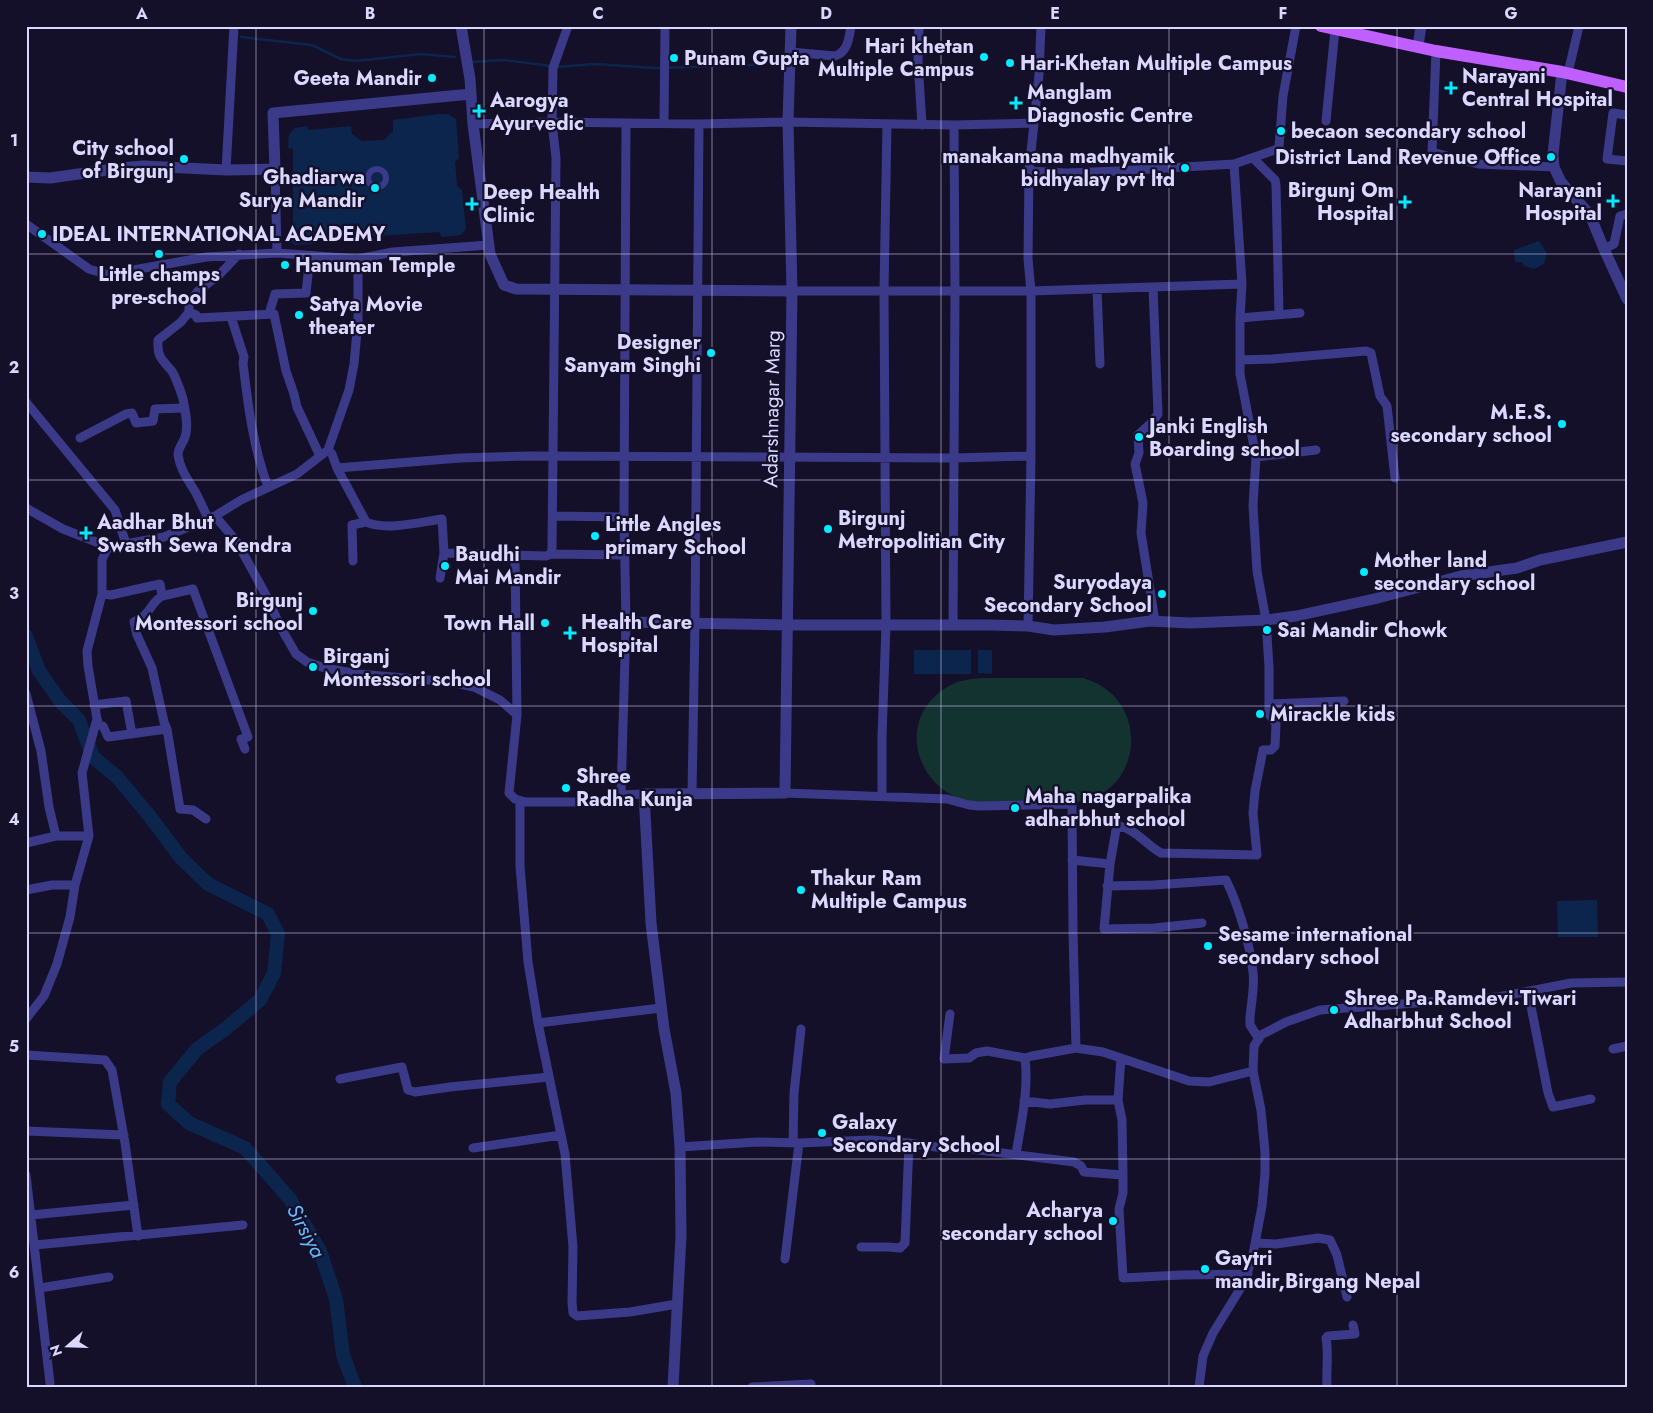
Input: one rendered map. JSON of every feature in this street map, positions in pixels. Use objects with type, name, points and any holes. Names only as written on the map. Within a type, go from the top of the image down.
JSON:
[{"type":"main road","points":[[1321,26],[1436,51],[1565,72],[1626,85]]},
{"type":"street","points":[[226,170],[234,26]]},
{"type":"street","points":[[461,26],[470,79],[473,124],[490,254],[504,285],[516,289],[1031,291],[1242,284]]},
{"type":"street","points":[[551,554],[553,516],[556,158],[552,122],[553,65],[568,26]]},
{"type":"street","points":[[664,123],[666,26]]},
{"type":"street","name":"Adarshnagar Marg","points":[[785,792],[792,291],[788,122],[791,26]]},
{"type":"street","points":[[790,52],[835,56],[841,54],[844,52],[850,37],[851,26]]},
{"type":"street","points":[[918,26],[922,125]]},
{"type":"street","points":[[1028,626],[1031,456],[1031,291],[1028,259],[1029,171],[1039,75],[1041,26]]},
{"type":"street","points":[[1029,171],[1067,173],[1234,164],[1279,148],[1284,96],[1296,26]]},
{"type":"street","points":[[1418,46],[1421,26]]},
{"type":"street","points":[[1579,26],[1565,72],[1553,154],[1554,168],[1561,182],[1590,215],[1627,299]]},
{"type":"street","points":[[1326,120],[1335,30]]},
{"type":"street","points":[[1436,51],[1432,152],[1478,164],[1554,168]]},
{"type":"street","points":[[277,253],[273,113],[471,94]]},
{"type":"street","points":[[1627,115],[1613,113],[1607,159],[1627,161]]},
{"type":"street","points":[[473,124],[552,122],[626,124],[788,122],[922,125],[1033,123]]},
{"type":"street","points":[[515,556],[516,715],[509,793],[515,800],[526,802],[620,802],[626,622],[624,517],[626,124]]},
{"type":"street","points":[[692,793],[699,124]]},
{"type":"street","points":[[882,796],[886,625],[884,291],[887,124]]},
{"type":"street","points":[[952,625],[955,291],[954,125]]},
{"type":"street","points":[[1254,158],[1275,180],[1276,185],[1279,314]]},
{"type":"street","points":[[1202,924],[1154,928],[1104,928],[1110,864],[1116,830],[1120,826],[1134,832],[1151,848],[1161,853],[1256,854],[1253,813],[1255,791],[1263,750],[1271,750],[1275,746],[1276,724],[1269,714],[1266,620],[1257,571],[1253,506],[1256,457],[1240,374],[1242,284],[1234,164]]},
{"type":"street","points":[[26,178],[50,178],[144,166],[226,170],[275,169]]},
{"type":"street","points":[[1604,249],[1614,244],[1620,216],[1627,214]]},
{"type":"street","points":[[26,224],[89,269],[109,275],[118,275],[122,272],[206,256],[277,253],[358,259],[393,252],[489,245]]},
{"type":"street","points":[[239,254],[220,274],[198,291],[189,303],[189,312],[181,322],[158,340],[158,352],[167,367],[172,370],[182,397],[186,432],[178,454],[185,475],[212,517],[238,542],[268,598],[281,628],[296,654],[307,662],[325,668],[358,674],[451,682],[474,687],[500,700],[516,715]]},
{"type":"street","points":[[269,314],[275,294],[306,293],[310,256]]},
{"type":"street","points":[[26,508],[63,529],[110,547],[164,537],[212,517],[241,500],[297,474],[328,450],[349,390],[354,364],[358,321],[358,259]]},
{"type":"street","points":[[1153,287],[1158,414],[1138,435],[1139,453],[1135,464],[1143,503],[1142,533],[1155,621]]},
{"type":"street","points":[[1097,289],[1100,364]]},
{"type":"street","points":[[189,312],[196,315],[197,318],[274,314],[286,371],[297,407],[320,456]]},
{"type":"street","points":[[1240,318],[1300,312]]},
{"type":"street","points":[[234,316],[232,320],[244,357],[243,363],[249,414],[261,468],[268,487]]},
{"type":"street","points":[[1240,360],[1272,360],[1366,351],[1371,353],[1380,396],[1387,406],[1395,478]]},
{"type":"street","points":[[26,402],[116,510],[126,544]]},
{"type":"street","points":[[80,438],[126,414],[132,413],[136,423],[153,421],[155,409],[184,408]]},
{"type":"street","points":[[328,450],[332,454],[337,468],[366,522],[372,525],[392,526],[442,519],[444,553],[440,578]]},
{"type":"street","points":[[1256,457],[1316,450]]},
{"type":"street","points":[[337,468],[460,458],[553,456],[954,458],[1031,456]]},
{"type":"street","points":[[553,516],[624,517]]},
{"type":"street","points":[[352,561],[352,525],[366,522]]},
{"type":"street","points":[[626,622],[1028,626],[1054,630],[1105,628],[1155,621],[1190,623],[1266,620],[1296,616],[1374,599],[1461,576],[1517,568],[1537,561],[1627,542]]},
{"type":"street","points":[[26,1019],[44,996],[57,964],[89,836],[82,773],[96,722],[87,650],[102,594],[102,560],[110,547]]},
{"type":"street","points":[[444,553],[515,556],[546,556],[551,554],[625,555]]},
{"type":"street","points":[[102,594],[111,595],[160,584],[162,596]]},
{"type":"street","points":[[206,819],[193,810],[180,809],[167,729],[152,668],[137,635],[134,622],[148,613],[157,599],[162,596],[193,589],[248,737],[241,739],[245,749]]},
{"type":"street","points":[[26,694],[28,709],[41,751],[49,807],[56,836]]},
{"type":"street","points":[[94,705],[126,701],[132,734]]},
{"type":"street","points":[[1269,704],[1344,701]]},
{"type":"street","points":[[96,722],[103,726],[108,737],[167,729]]},
{"type":"street","points":[[621,795],[785,792],[841,796],[947,799],[979,806],[1072,804],[1076,1048]]},
{"type":"street","points":[[644,794],[651,923],[661,1008],[676,1093],[680,1147],[681,1236],[673,1387]]},
{"type":"street","points":[[520,801],[520,866],[528,962],[567,1171],[573,1247],[573,1313],[577,1316],[630,1312],[677,1304]]},
{"type":"street","points":[[26,844],[56,836],[89,836]]},
{"type":"street","points":[[1072,860],[1110,864]]},
{"type":"street","points":[[1107,886],[1226,880],[1232,893],[1247,943],[1253,972],[1250,1026],[1259,1039]]},
{"type":"street","points":[[26,890],[52,884],[76,885]]},
{"type":"street","points":[[1199,1387],[1203,1356],[1213,1333],[1246,1282],[1255,1243],[1266,1173],[1266,1152],[1261,1110],[1253,1071],[1254,1046],[1261,1035],[1286,1022],[1320,1010],[1498,997],[1571,983],[1627,982]]},
{"type":"street","points":[[1528,991],[1552,1107],[1591,1098]]},
{"type":"street","points":[[538,1023],[661,1008]]},
{"type":"street","points":[[950,1014],[944,1059],[969,1058],[976,1053],[987,1051],[1025,1058],[1076,1048],[1103,1052],[1189,1081],[1209,1082],[1253,1071]]},
{"type":"street","points":[[785,1259],[796,1143],[794,1093],[801,1029]]},
{"type":"street","points":[[1613,1049],[1627,1046]]},
{"type":"street","points":[[26,1054],[105,1060],[112,1070],[124,1135],[138,1236]]},
{"type":"street","points":[[1016,1154],[1024,1101],[1025,1058]]},
{"type":"street","points":[[1121,1058],[1118,1100],[1122,1120],[1123,1193],[1119,1209],[1123,1278],[1248,1274]]},
{"type":"street","points":[[340,1079],[402,1067],[408,1090],[415,1092],[549,1077]]},
{"type":"street","points":[[1024,1101],[1050,1104],[1085,1100],[1118,1100]]},
{"type":"street","points":[[26,1131],[124,1135]]},
{"type":"street","points":[[473,1148],[561,1135]]},
{"type":"street","points":[[680,1147],[756,1142],[796,1143],[871,1140],[970,1149],[1074,1162],[1081,1166],[1084,1172],[1123,1175]]},
{"type":"street","points":[[861,1247],[900,1248],[905,1243],[909,1143]]},
{"type":"street","points":[[26,1175],[50,1383]]},
{"type":"street","points":[[31,1215],[134,1206]]},
{"type":"street","points":[[35,1245],[243,1225]]},
{"type":"street","points":[[1255,1243],[1276,1244],[1318,1238],[1330,1240],[1337,1255],[1347,1297]]},
{"type":"street","points":[[40,1288],[109,1278]]},
{"type":"street","points":[[1328,1387],[1326,1338],[1328,1336],[1355,1334],[1353,1325]]},
{"type":"street","points":[[752,1387],[811,1384]]},
{"type":"green space","points":[[1083,678],[1104,688],[1119,702],[1126,715],[1130,730],[1131,746],[1128,761],[1121,775],[1111,787],[1097,796],[1083,801],[1059,803],[974,803],[954,796],[937,785],[925,770],[918,752],[917,734],[921,716],[932,700],[949,686],[969,679]]},
{"type":"water","points":[[448,114],[456,119],[459,158],[455,162],[457,186],[462,190],[466,229],[461,235],[442,237],[439,232],[315,240],[313,244],[295,245],[288,239],[289,227],[293,227],[293,149],[288,148],[289,134],[295,128],[307,126],[308,130],[351,126],[352,134],[362,141],[384,140],[393,131],[393,120]]},
{"type":"water","points":[[1539,241],[1547,253],[1544,264],[1534,269],[1524,266],[1522,262],[1515,262],[1514,250]]},
{"type":"water","points":[[914,650],[971,650],[971,674],[914,674]]},
{"type":"water","points":[[978,650],[992,650],[992,674],[978,673]]},
{"type":"water","points":[[1597,900],[1598,937],[1558,937],[1557,901]]},
{"type":"waterway","points":[[241,37],[312,45],[341,59],[355,61],[421,54],[455,57]]},
{"type":"waterway","points":[[470,62],[505,60],[551,66]]},
{"type":"waterway","points":[[556,67],[595,64],[655,68],[753,65]]},
{"type":"waterway","name":"Sirsiya","points":[[26,636],[39,671],[61,702],[79,720],[93,757],[117,777],[181,858],[208,884],[268,914],[278,934],[274,973],[260,1000],[224,1030],[197,1049],[170,1082],[168,1104],[189,1123],[245,1148],[290,1199],[320,1251],[336,1299],[343,1355],[355,1387]]},
{"type":"place","name":"Hari khetan Multiple Campus","points":[[984,57]]},
{"type":"place","name":"Punam Gupta","points":[[674,58]]},
{"type":"place","name":"Hari-Khetan Multiple Campus","points":[[1010,63]]},
{"type":"place","name":"Geeta Mandir","points":[[432,78]]},
{"type":"place","name":"Narayani Central Hospital","points":[[1451,88]]},
{"type":"place","name":"Manglam Diagnostic Centre","points":[[1016,103]]},
{"type":"place","name":"Aarogya Ayurvedic","points":[[479,111]]},
{"type":"place","name":"becaon secondary school","points":[[1281,131]]},
{"type":"place","name":"District Land Revenue Office","points":[[1551,157]]},
{"type":"place","name":"City school of Birgunj","points":[[184,159]]},
{"type":"place","name":"manakamana madhyamik bidhyalay pvt ltd","points":[[1185,168]]},
{"type":"place","name":"Ghadiarwa Surya Mandir","points":[[375,188]]},
{"type":"place","name":"Narayani Hospital","points":[[1613,201]]},
{"type":"place","name":"Birgunj Om Hospital","points":[[1405,202]]},
{"type":"place","name":"Deep Health Clinic","points":[[472,204]]},
{"type":"place","name":"IDEAL INTERNATIONAL ACADEMY","points":[[42,234]]},
{"type":"place","name":"Little champs pre-school","points":[[159,254]]},
{"type":"place","name":"Hanuman Temple","points":[[285,265]]},
{"type":"place","name":"Satya Movie theater","points":[[299,315]]},
{"type":"place","name":"Designer Sanyam Singhi","points":[[711,353]]},
{"type":"place","name":"M.E.S. secondary school","points":[[1562,424]]},
{"type":"place","name":"Janki English Boarding school","points":[[1139,437]]},
{"type":"place","name":"Birgunj Metropolitian City","points":[[828,529]]},
{"type":"place","name":"Aadhar Bhut Swasth Sewa Kendra","points":[[86,533]]},
{"type":"place","name":"Little Angles primary School","points":[[595,536]]},
{"type":"place","name":"Baudhi Mai Mandir","points":[[445,566]]},
{"type":"place","name":"Mother land secondary school","points":[[1364,572]]},
{"type":"place","name":"Suryodaya Secondary School","points":[[1162,594]]},
{"type":"place","name":"Birgunj Montessori school","points":[[313,611]]},
{"type":"place","name":"Town Hall","points":[[545,623]]},
{"type":"place","name":"Sai Mandir Chowk","points":[[1267,630]]},
{"type":"place","name":"Health Care Hospital","points":[[570,633]]},
{"type":"place","name":"Birganj Montessori school","points":[[313,667]]},
{"type":"place","name":"Mirackle kids","points":[[1260,714]]},
{"type":"place","name":"Shree Radha Kunja","points":[[566,788]]},
{"type":"place","name":"Maha nagarpalika adharbhut school","points":[[1015,808]]},
{"type":"place","name":"Thakur Ram Multiple Campus","points":[[801,890]]},
{"type":"place","name":"Sesame international secondary school","points":[[1208,946]]},
{"type":"place","name":"Shree Pa.Ramdevi.Tiwari Adharbhut School","points":[[1334,1010]]},
{"type":"place","name":"Galaxy Secondary School","points":[[822,1133]]},
{"type":"place","name":"Acharya secondary school","points":[[1113,1221]]},
{"type":"place","name":"Gaytri mandir,Birgang Nepal","points":[[1205,1269]]}]
